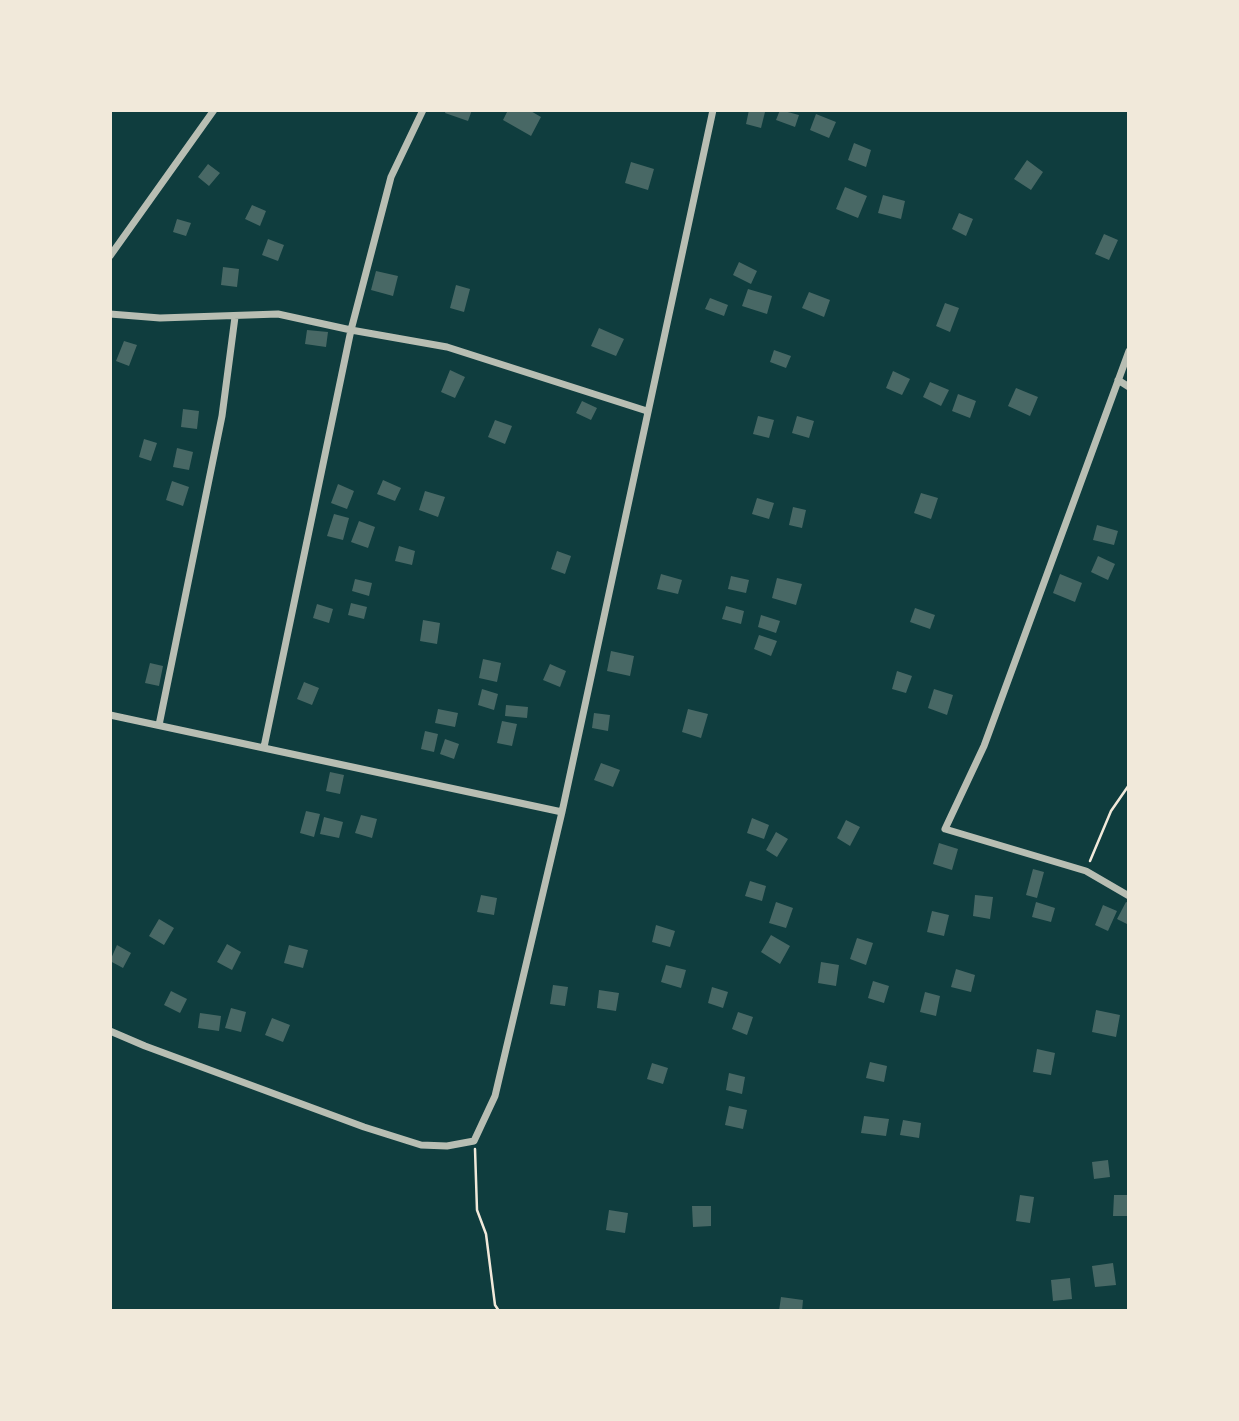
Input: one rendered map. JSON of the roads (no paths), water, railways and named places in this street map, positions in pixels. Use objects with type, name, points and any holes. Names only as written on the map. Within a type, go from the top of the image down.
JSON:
[{"type":"street","points":[[110,256],[214,110]]},
{"type":"street","points":[[264,747],[351,330],[391,177],[423,110]]},
{"type":"street","points":[[110,1031],[299,1103],[421,1145],[447,1146],[474,1141],[495,1096],[562,812],[713,110]]},
{"type":"street","points":[[110,314],[160,318],[278,314],[447,347],[647,411]]},
{"type":"street","points":[[159,725],[222,416],[235,317]]},
{"type":"street","points":[[1129,351],[984,746],[945,829],[1086,871],[1129,896]]},
{"type":"street","points":[[1118,380],[1129,387]]},
{"type":"street","points":[[110,715],[562,812]]}]
